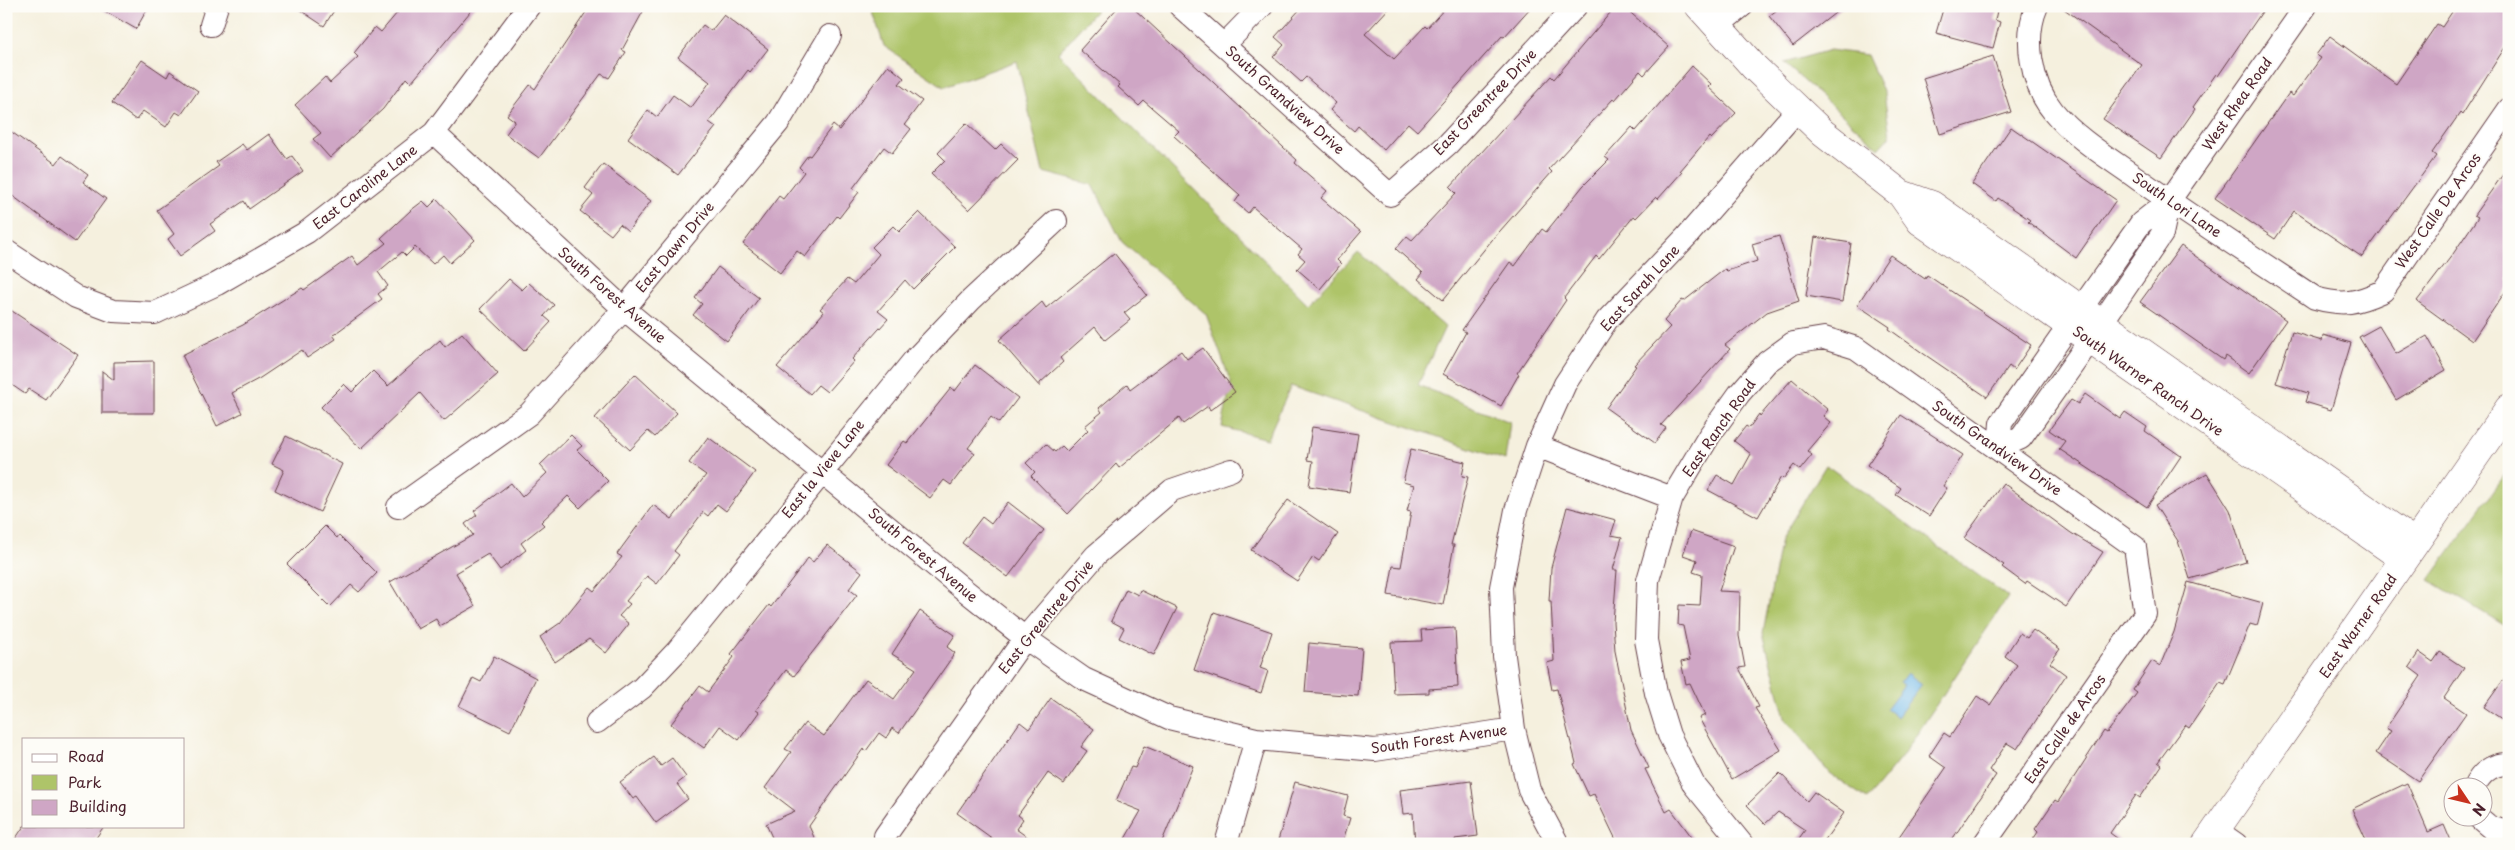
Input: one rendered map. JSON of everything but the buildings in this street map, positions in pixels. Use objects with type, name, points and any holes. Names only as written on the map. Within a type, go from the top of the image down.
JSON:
[{"type":"street","name":"East Caroline Lane","points":[[6,251],[76,297],[113,311],[155,313],[217,284],[307,232],[434,133],[529,6]]},
{"type":"street","name":"South Grandview Drive","points":[[1180,6],[1390,195]]},
{"type":"street","points":[[1224,45],[1262,6]]},
{"type":"street","name":"East Greentree Drive","points":[[1390,195],[1448,144],[1576,6]]},
{"type":"street","name":"South Warner Ranch Drive","points":[[1698,6],[1716,27],[1798,110],[1863,167],[1901,194],[1932,205],[2085,325],[2409,551]]},
{"type":"street","points":[[1716,27],[1742,6]]},
{"type":"street","name":"South Lori Lane","points":[[2037,6],[2031,29],[2032,62],[2039,90],[2052,110],[2081,139],[2169,201],[2315,298],[2336,304],[2358,302]]},
{"type":"street","name":"West Rhea Road","points":[[1999,448],[2001,423],[2162,234],[2169,201],[2306,6]]},
{"type":"street","name":"East Dawn Drive","points":[[398,507],[529,414],[624,309],[778,123],[830,36]]},
{"type":"street","name":"West Calle De Arcos","points":[[2358,302],[2383,291],[2509,109]]},
{"type":"street","name":"East Sarah Lane","points":[[1558,844],[1530,790],[1514,729],[1504,656],[1501,587],[1516,510],[1537,446],[1565,384],[1608,320],[1687,236],[1798,110]]},
{"type":"street","name":"South Forest Avenue","points":[[434,133],[624,309],[1025,638],[1084,679],[1169,718],[1256,739],[1375,750],[1514,729]]},
{"type":"street","name":"East la Vieve Lane","points":[[597,722],[642,688],[677,651],[821,471],[914,360],[971,300],[1056,221]]},
{"type":"street","name":"South Grandview Drive","points":[[1793,343],[1824,338],[1856,348],[1999,448],[2135,547],[2145,614]]},
{"type":"street","name":"East Ranch Road","points":[[1742,844],[1694,785],[1669,735],[1656,693],[1647,648],[1648,580],[1672,498],[1709,436],[1739,394],[1767,362],[1793,343]]},
{"type":"street","name":"East Warner Road","points":[[2220,839],[2409,551],[2509,408]]},
{"type":"street","points":[[1537,446],[1672,498]]},
{"type":"street","name":"East Greentree Drive","points":[[884,836],[1025,638],[1096,555],[1172,490],[1231,470]]},
{"type":"street","name":"East Calle de Arcos","points":[[1984,844],[2145,614]]},
{"type":"street","points":[[1226,844],[1240,801],[1256,739]]},
{"type":"street","points":[[2480,778],[2491,768],[2509,764]]},
{"type":"street","points":[[2491,828],[2509,832]]},
{"type":"green space","points":[[871,6],[1100,6],[1058,53],[1308,304],[1358,252],[1445,327],[1418,385],[1510,422],[1505,460],[1291,386],[1267,439],[1222,427],[1231,383],[1206,314],[1122,242],[1093,185],[1043,172],[1017,61],[944,87],[884,46]]},
{"type":"green space","points":[[1830,50],[1867,55],[1884,93],[1890,136],[1879,148],[1784,63]]},
{"type":"green space","points":[[1826,465],[2008,597],[1901,758],[1867,799],[1829,773],[1785,718],[1763,633],[1781,539]]},
{"type":"green space","points":[[2509,469],[2509,628],[2429,580]]},
{"type":"water","points":[[1907,673],[1922,684],[1897,717],[1886,709],[1904,685],[1900,682]]}]
